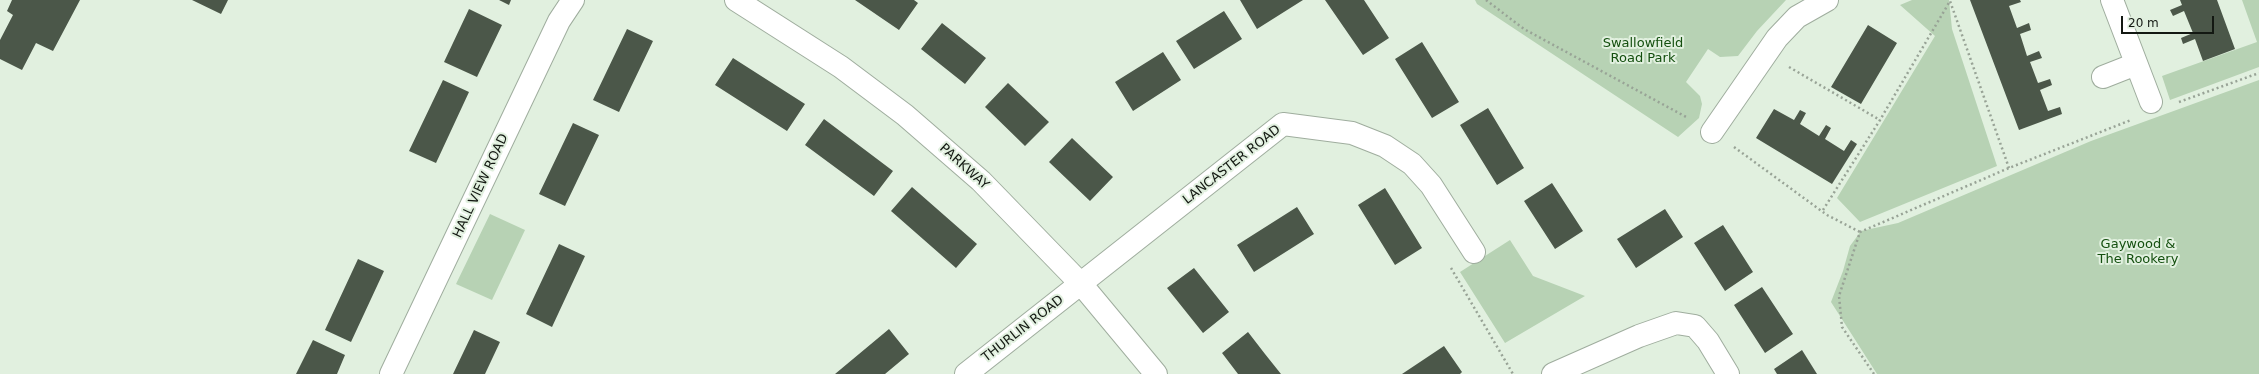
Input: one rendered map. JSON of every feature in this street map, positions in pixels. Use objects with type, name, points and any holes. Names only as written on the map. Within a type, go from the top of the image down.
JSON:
[{"type":"street","name":"HALL VIEW ROAD","points":[[391,374],[559,21],[574,0]]},
{"type":"street","name":"PARKWAY","points":[[736,0],[841,67],[905,115],[981,181],[1082,285],[1156,374]]},
{"type":"street","points":[[1712,132],[1766,53],[1797,17],[1827,0]]},
{"type":"street","points":[[2112,0],[2136,64],[2144,110]]},
{"type":"street","points":[[2103,77],[2136,64]]},
{"type":"street","name":"LANCASTER ROAD","points":[[1082,285],[1283,124],[1352,133],[1384,146],[1412,164],[1431,185],[1474,252]]},
{"type":"street","name":"THURLIN ROAD","points":[[966,374],[1082,285]]},
{"type":"street","points":[[1553,374],[1639,336],[1676,323],[1695,326],[1708,341],[1728,374]]},
{"type":"path","points":[[1486,0],[1524,29],[1712,132],[1822,210],[1860,232]]},
{"type":"path","points":[[1822,210],[1880,120],[1950,1],[2010,168]]},
{"type":"path","points":[[1766,53],[1880,120]]},
{"type":"path","points":[[2174,104],[2259,73]]},
{"type":"path","points":[[1874,374],[1842,327],[1839,296],[1860,232],[2144,110]]},
{"type":"path","points":[[1474,252],[1450,269],[1513,374]]},
{"type":"green space","name":"Swallowfield Road Park","points":[[1475,0],[1786,0],[1757,31],[1738,56],[1720,57],[1708,49],[1686,82],[1700,96],[1702,104],[1699,118],[1678,137],[1477,4]]},
{"type":"green space","points":[[1912,0],[1949,0],[1952,29],[1997,166],[1860,222],[1837,198],[1935,36],[1900,5]]},
{"type":"green space","points":[[2242,0],[2259,0],[2259,67],[2170,100],[2162,76],[2257,42]]},
{"type":"green space","name":"Gaywood & The Rookery","points":[[2259,80],[2259,374],[1877,374],[1831,302],[1843,271],[1850,246],[1861,231],[1898,223],[2091,141]]},
{"type":"green space","points":[[490,214],[525,230],[492,300],[456,284]]},
{"type":"green space","points":[[1510,240],[1533,276],[1585,296],[1505,343],[1460,272]]},
{"type":"building","points":[[12,0],[80,0],[53,51],[36,43],[22,70],[0,59],[0,40],[13,15],[7,11]]},
{"type":"building","points":[[192,0],[228,0],[221,14]]},
{"type":"building","points":[[499,0],[511,0],[509,5]]},
{"type":"building","points":[[855,0],[914,0],[918,3],[899,30]]},
{"type":"building","points":[[1240,0],[1303,0],[1257,29]]},
{"type":"building","points":[[1325,0],[1364,0],[1389,38],[1363,55]]},
{"type":"building","points":[[1970,0],[2020,0],[2021,2],[2009,6],[2017,28],[2029,23],[2031,30],[2020,34],[2027,56],[2039,51],[2042,58],[2030,62],[2038,83],[2050,79],[2052,85],[2040,90],[2048,111],[2060,107],[2062,114],[2019,130]]},
{"type":"building","points":[[2180,0],[2217,0],[2235,49],[2203,61],[2195,39],[2183,44],[2181,38],[2193,33],[2184,11],[2173,16],[2170,10],[2182,5]]},
{"type":"building","points":[[469,9],[502,25],[477,77],[444,62]]},
{"type":"building","points":[[1224,11],[1242,39],[1194,69],[1176,41]]},
{"type":"building","points":[[942,23],[986,58],[965,84],[921,49]]},
{"type":"building","points":[[1868,25],[1897,43],[1861,104],[1831,87]]},
{"type":"building","points":[[627,29],[653,41],[619,112],[593,100]]},
{"type":"building","points":[[1422,42],[1459,102],[1432,118],[1395,59]]},
{"type":"building","points":[[1163,52],[1181,80],[1133,111],[1115,82]]},
{"type":"building","points":[[733,58],[805,104],[787,131],[715,85]]},
{"type":"building","points":[[443,80],[469,92],[436,163],[409,151]]},
{"type":"building","points":[[1008,83],[1049,122],[1025,146],[985,107]]},
{"type":"building","points":[[1488,108],[1524,168],[1497,185],[1460,125]]},
{"type":"building","points":[[1774,109],[1794,120],[1800,110],[1806,113],[1800,124],[1819,136],[1826,125],[1831,128],[1825,139],[1844,151],[1851,140],[1857,144],[1832,184],[1756,138]]},
{"type":"building","points":[[824,119],[893,171],[874,196],[805,145]]},
{"type":"building","points":[[573,123],[599,135],[565,206],[539,194]]},
{"type":"building","points":[[1072,138],[1113,177],[1090,201],[1049,162]]},
{"type":"building","points":[[1552,183],[1583,231],[1555,249],[1524,201]]},
{"type":"building","points":[[912,187],[977,244],[956,268],[891,211]]},
{"type":"building","points":[[1385,188],[1422,248],[1395,265],[1358,205]]},
{"type":"building","points":[[1297,207],[1314,234],[1254,272],[1237,245]]},
{"type":"building","points":[[1665,209],[1683,237],[1636,268],[1617,239]]},
{"type":"building","points":[[1723,225],[1753,272],[1725,291],[1694,243]]},
{"type":"building","points":[[559,244],[585,256],[552,327],[526,314]]},
{"type":"building","points":[[358,259],[384,271],[351,342],[325,330]]},
{"type":"building","points":[[1194,268],[1229,312],[1203,333],[1167,288]]},
{"type":"building","points":[[1762,287],[1793,334],[1765,353],[1734,305]]},
{"type":"building","points":[[889,329],[909,354],[885,374],[835,374]]},
{"type":"building","points":[[474,330],[500,342],[485,374],[453,374]]},
{"type":"building","points":[[1248,332],[1281,374],[1238,374],[1222,353]]},
{"type":"building","points":[[313,340],[345,355],[337,374],[296,374]]},
{"type":"building","points":[[1444,346],[1462,372],[1460,374],[1402,374]]},
{"type":"building","points":[[1802,350],[1817,374],[1777,374],[1774,369]]}]
